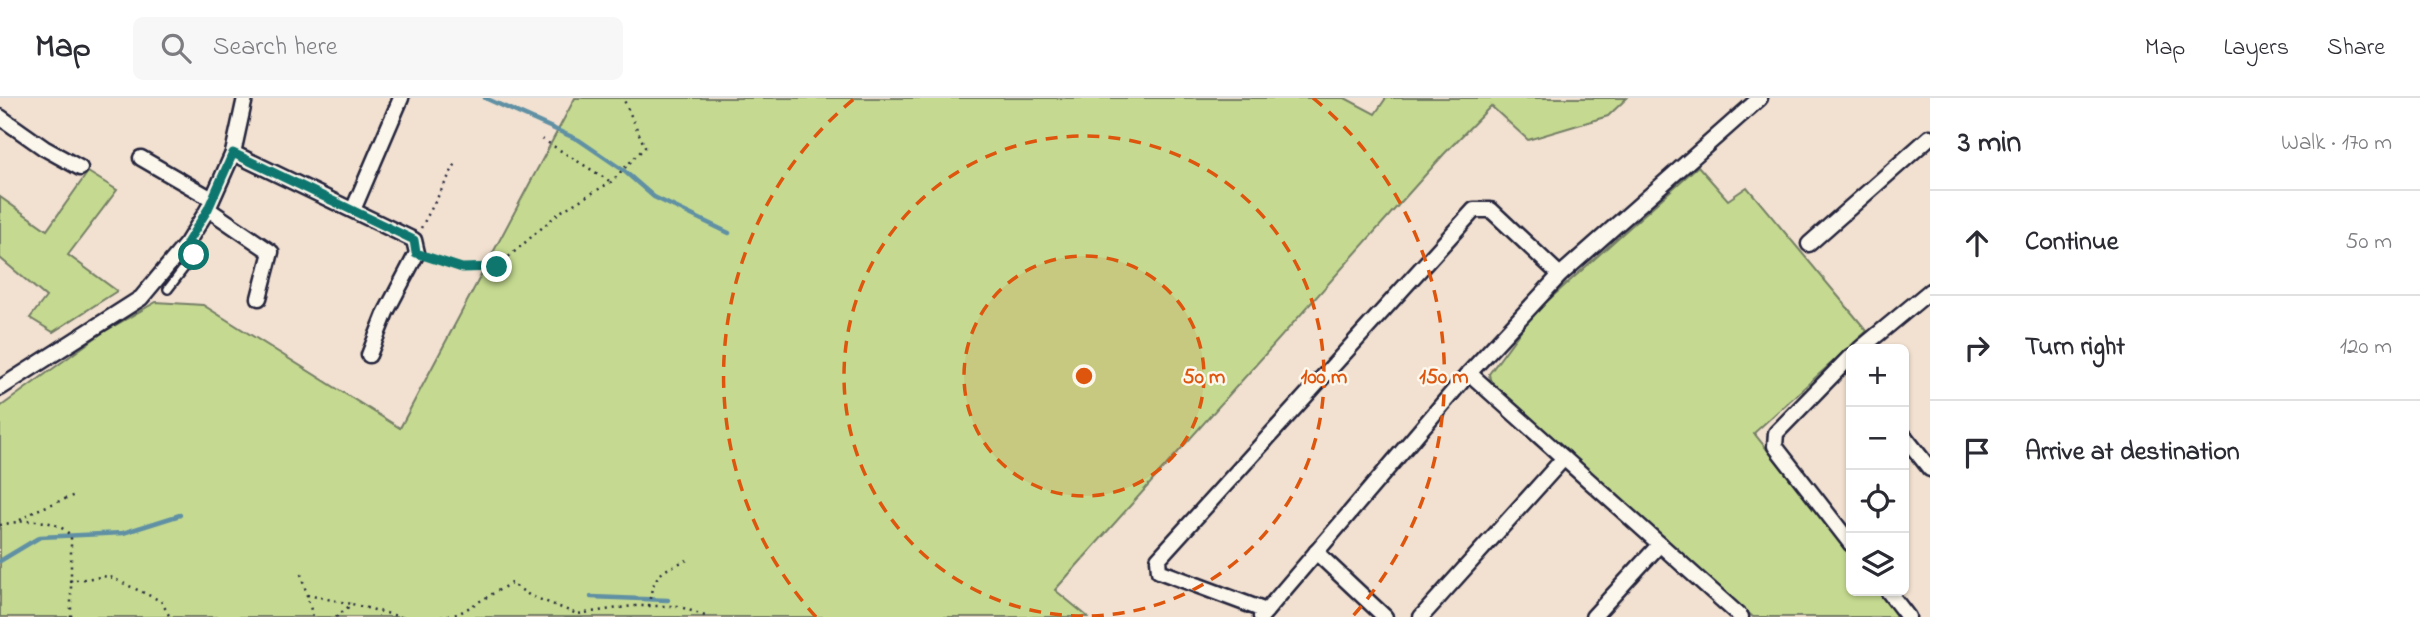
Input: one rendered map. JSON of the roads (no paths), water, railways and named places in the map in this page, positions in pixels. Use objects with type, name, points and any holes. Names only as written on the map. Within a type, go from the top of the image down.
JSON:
[{"type":"street","points":[[0,388],[141,298],[187,243],[210,204],[233,153],[245,98]]},
{"type":"street","points":[[353,210],[401,98]]},
{"type":"street","points":[[1560,275],[1491,210],[1474,210],[1157,559],[1159,571],[1264,614],[1469,373],[1560,275],[1760,98]]},
{"type":"street","points":[[0,117],[80,169]]},
{"type":"street","points":[[1809,244],[1930,137]]},
{"type":"street","points":[[233,153],[353,210],[415,247],[369,355]]},
{"type":"street","points":[[141,158],[210,204],[271,252],[259,298]]},
{"type":"street","points":[[1867,344],[1928,297]]},
{"type":"street","points":[[1846,365],[1776,433],[1775,446],[1846,538]]},
{"type":"street","points":[[1469,373],[1741,617]]},
{"type":"street","points":[[1909,442],[1930,469]]},
{"type":"street","points":[[1421,617],[1564,458]]},
{"type":"street","points":[[1593,617],[1660,544]]},
{"type":"street","points":[[1316,552],[1385,617]]},
{"type":"street","points":[[1892,596],[1908,617]]},
{"type":"lane","points":[[168,289],[194,255],[187,243]]},
{"type":"waterway","points":[[485,98],[579,140],[623,170],[654,197],[729,233]]},
{"type":"waterway","points":[[0,561],[40,537],[123,533],[180,515]]},
{"type":"waterway","points":[[591,597],[668,600]]}]
